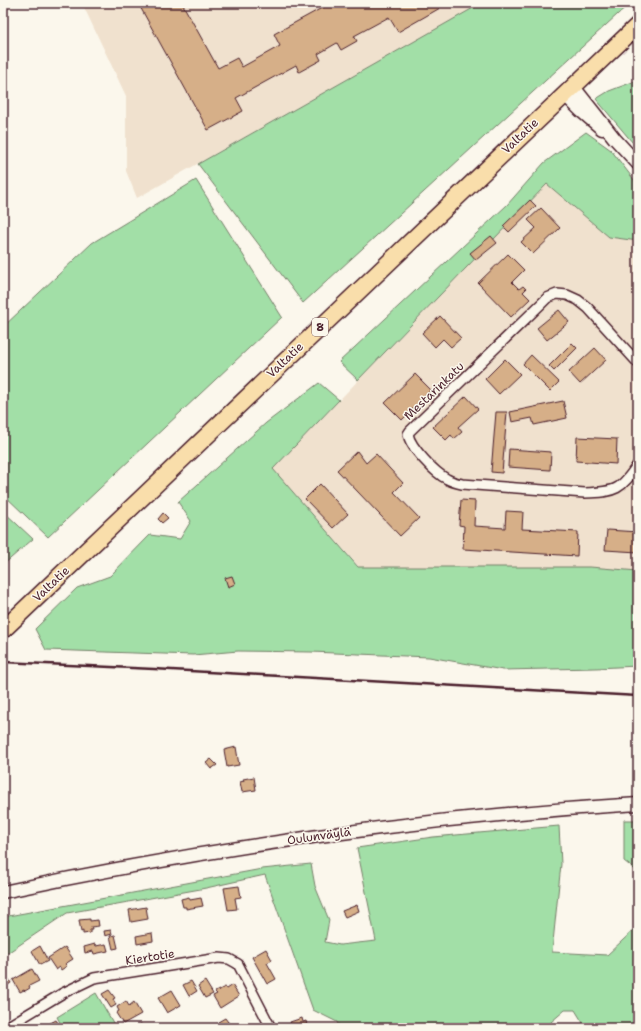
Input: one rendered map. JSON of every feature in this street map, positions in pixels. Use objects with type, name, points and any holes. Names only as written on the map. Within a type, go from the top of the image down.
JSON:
[{"type":"highway","name":"Valtatie","points":[[3,630],[568,90],[638,25]]},
{"type":"main road","points":[[568,90],[638,164]]},
{"type":"main road","name":"Oulunväylä","points":[[3,892],[180,858],[309,837],[393,826],[556,809],[638,804]]},
{"type":"street","name":"Mestarinkatu","points":[[638,363],[588,308],[572,296],[562,294],[553,295],[541,304],[408,434],[411,443],[434,469],[448,480],[462,484],[602,493],[611,491],[623,485],[638,464]]},
{"type":"street","name":"Kiertotie","points":[[5,1028],[63,994],[94,978],[219,958],[229,959],[238,964],[271,1028]]},
{"type":"shaded area","points":[[82,3],[482,3],[137,198],[126,171],[126,96]]},
{"type":"shaded area","points":[[547,184],[609,237],[638,241],[638,571],[590,567],[359,567],[273,469]]},
{"type":"green space","points":[[482,3],[630,3],[303,303],[198,164]]},
{"type":"green space","points":[[638,80],[638,149],[596,99],[609,91]]},
{"type":"green space","points":[[586,132],[611,150],[638,185],[638,241],[609,237],[547,184],[358,380],[339,362],[507,205],[544,163]]},
{"type":"green space","points":[[196,180],[282,317],[48,537],[3,494],[3,327],[92,243]]},
{"type":"green space","points":[[319,383],[339,400],[273,469],[358,567],[590,567],[638,571],[638,666],[503,670],[429,657],[311,652],[238,651],[193,655],[46,650],[35,629],[77,588],[110,576],[150,535],[180,539],[191,521],[178,502],[266,423]]},
{"type":"green space","points":[[3,511],[33,539],[3,565]]},
{"type":"green space","points":[[624,820],[638,820],[638,872],[624,861]]},
{"type":"green space","points":[[559,826],[561,864],[552,952],[607,955],[638,926],[638,1028],[579,1028],[583,1023],[575,1010],[565,1010],[551,1022],[550,1028],[340,1028],[337,1022],[313,1010],[265,875],[206,888],[67,913],[3,956],[3,917],[262,869],[311,864],[315,886],[329,920],[325,942],[340,945],[376,941],[357,848],[433,837]]},
{"type":"green space","points":[[96,993],[116,1028],[63,1028],[57,1017]]},
{"type":"building","points":[[138,3],[182,3],[218,68],[237,58],[242,67],[280,46],[274,34],[331,3],[437,3],[440,8],[398,32],[389,17],[354,36],[357,41],[341,50],[337,43],[318,54],[321,60],[299,72],[296,65],[236,98],[243,111],[208,130]]},
{"type":"building","points":[[530,200],[536,206],[509,232],[503,226]]},
{"type":"building","points":[[541,208],[560,228],[533,254],[521,242],[536,228],[528,220]]},
{"type":"building","points":[[491,236],[497,243],[476,260],[470,253]]},
{"type":"building","points":[[508,254],[524,270],[512,282],[519,289],[523,286],[526,289],[523,292],[530,299],[511,317],[478,283]]},
{"type":"building","points":[[559,310],[569,322],[547,340],[537,328]]},
{"type":"building","points":[[440,316],[461,338],[451,347],[443,339],[435,347],[422,333]]},
{"type":"building","points":[[572,343],[577,348],[554,371],[549,366]]},
{"type":"building","points":[[595,348],[606,360],[580,384],[569,372]]},
{"type":"building","points":[[531,355],[559,382],[550,391],[523,364]]},
{"type":"building","points":[[505,359],[520,374],[499,394],[485,379]]},
{"type":"building","points":[[415,374],[431,390],[402,420],[385,403]]},
{"type":"building","points":[[466,396],[478,409],[458,427],[462,432],[454,439],[451,435],[446,440],[433,427]]},
{"type":"building","points":[[563,401],[567,418],[534,425],[532,418],[512,422],[510,412]]},
{"type":"building","points":[[496,412],[507,412],[502,473],[491,472]]},
{"type":"building","points":[[577,437],[617,439],[616,464],[576,461]]},
{"type":"building","points":[[509,449],[551,452],[550,470],[508,467]]},
{"type":"building","points":[[357,451],[366,463],[376,454],[403,483],[394,492],[419,518],[400,536],[337,470]]},
{"type":"building","points":[[320,484],[348,514],[333,528],[305,499]]},
{"type":"building","points":[[461,500],[475,501],[474,526],[505,528],[506,511],[523,512],[522,529],[578,532],[577,556],[463,549],[464,526],[459,525]]},
{"type":"building","points":[[163,513],[168,518],[162,523],[158,519]]},
{"type":"building","points":[[607,530],[638,532],[638,552],[605,550]]},
{"type":"building","points":[[232,576],[235,584],[228,587],[225,578]]},
{"type":"building","points":[[236,747],[239,765],[227,767],[224,750]]},
{"type":"building","points":[[211,759],[217,765],[211,769],[206,763]]},
{"type":"building","points":[[254,777],[256,790],[242,792],[240,782],[244,781],[243,779]]},
{"type":"building","points":[[239,886],[241,897],[235,898],[237,909],[228,910],[224,888]]},
{"type":"building","points":[[189,897],[190,900],[201,898],[203,906],[186,909],[186,907],[183,907],[181,899]]},
{"type":"building","points":[[357,905],[359,911],[345,917],[342,911]]},
{"type":"building","points":[[146,907],[148,919],[131,922],[129,910]]},
{"type":"building","points":[[90,919],[90,921],[98,920],[99,926],[91,927],[92,930],[90,930],[90,933],[83,934],[83,931],[81,932],[79,920]]},
{"type":"building","points":[[111,930],[112,934],[105,936],[104,931]]},
{"type":"building","points":[[152,933],[153,941],[137,944],[136,936]]},
{"type":"building","points":[[115,935],[118,948],[113,949],[110,936]]},
{"type":"building","points":[[95,944],[96,946],[106,944],[108,951],[94,954],[93,951],[85,953],[84,947]]},
{"type":"building","points":[[40,946],[48,961],[40,965],[32,951]]},
{"type":"building","points":[[65,947],[73,959],[65,964],[67,966],[61,970],[60,967],[56,970],[48,958]]},
{"type":"building","points":[[266,949],[272,960],[267,963],[276,979],[267,984],[252,957]]},
{"type":"building","points":[[32,969],[39,981],[29,986],[30,988],[25,991],[20,992],[13,980]]},
{"type":"building","points":[[5,973],[11,983],[3,988],[3,974]]},
{"type":"building","points":[[191,981],[197,991],[189,996],[183,985]]},
{"type":"building","points":[[205,981],[213,994],[205,998],[198,986]]},
{"type":"building","points":[[232,985],[239,996],[220,1008],[213,996],[217,994],[215,992],[225,987],[226,989]]},
{"type":"building","points":[[109,990],[115,998],[113,999],[116,1005],[111,1008],[102,994]]},
{"type":"building","points":[[172,990],[181,1005],[167,1013],[158,998]]},
{"type":"building","points":[[126,1001],[129,1006],[134,1002],[141,1014],[123,1024],[116,1013],[119,1011],[117,1007]]},
{"type":"building","points":[[225,1018],[231,1026],[228,1028],[222,1028],[218,1022]]},
{"type":"building","points":[[302,1018],[303,1022],[306,1021],[308,1028],[289,1028],[292,1026],[290,1022]]},
{"type":"building","points":[[56,1020],[61,1028],[46,1028],[45,1026]]},
{"type":"building","points":[[141,1024],[143,1028],[134,1028]]},
{"type":"railway","points":[[3,662],[638,696]]}]
